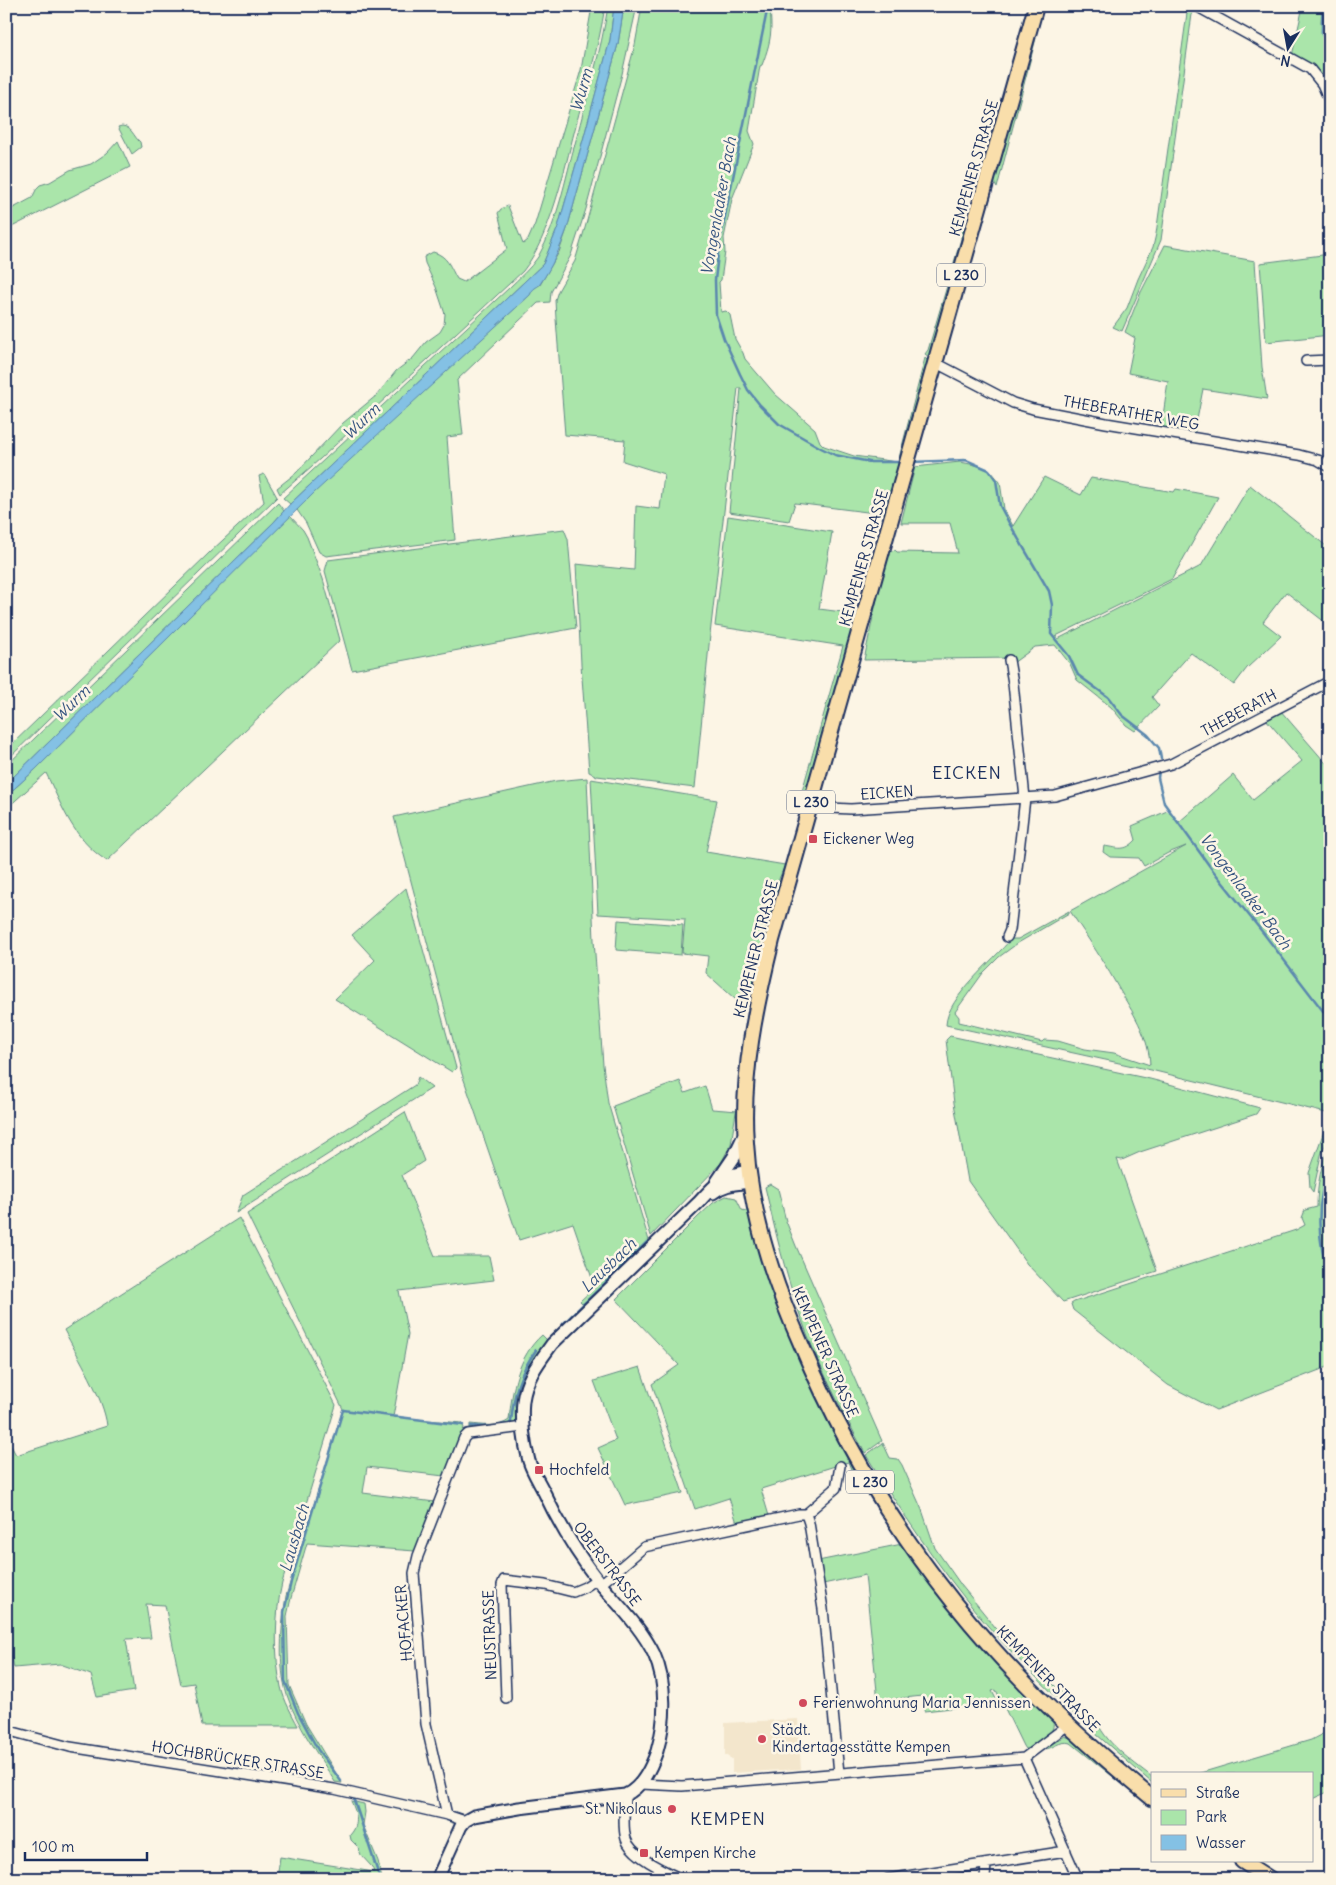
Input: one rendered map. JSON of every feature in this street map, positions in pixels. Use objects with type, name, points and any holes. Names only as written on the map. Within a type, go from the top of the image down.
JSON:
[{"type":"main road","name":"KEMPENER STRASSE","points":[[1036,6],[763,976],[749,1058],[745,1134],[749,1177],[772,1269],[795,1332],[845,1438],[873,1487],[916,1552],[976,1628],[1026,1684],[1068,1725],[1151,1797]]},
{"type":"main road","points":[[717,1182],[734,1157],[745,1134]]},
{"type":"main road","points":[[1244,1862],[1270,1879]]},
{"type":"street","points":[[1196,6],[1302,63],[1310,69],[1322,84],[1330,102]]},
{"type":"street","points":[[1306,361],[1330,360]]},
{"type":"street","name":"THEBERATHER WEG","points":[[936,363],[1008,401],[1022,406],[1106,423],[1299,455],[1318,460],[1330,467]]},
{"type":"street","points":[[1007,937],[1010,930],[1025,798],[1014,683],[1009,660]]},
{"type":"street","name":"THEBERATH","points":[[1159,768],[1171,764],[1330,681]]},
{"type":"street","name":"EICKEN","points":[[810,807],[851,809],[1054,796],[1159,768]]},
{"type":"street","points":[[699,1202],[717,1182],[734,1174],[749,1177]]},
{"type":"street","points":[[699,1202],[719,1188],[749,1177]]},
{"type":"street","name":"OBERSTRASSE","points":[[641,1784],[659,1744],[663,1716],[662,1678],[650,1648],[561,1527],[529,1462],[523,1427],[523,1402],[530,1378],[536,1366],[552,1344],[699,1202]]},
{"type":"street","name":"HOFACKER","points":[[446,1815],[426,1724],[414,1573],[418,1556],[464,1438],[468,1434],[523,1427]]},
{"type":"street","points":[[599,1581],[644,1547],[806,1514],[836,1488],[840,1466]]},
{"type":"street","points":[[806,1514],[810,1522],[823,1609],[839,1773]]},
{"type":"street","name":"NEUSTRASSE","points":[[506,1698],[502,1585],[504,1580],[545,1585],[573,1592],[599,1581]]},
{"type":"street","points":[[437,1879],[461,1826],[465,1821],[474,1816],[520,1808],[625,1795],[637,1789],[641,1784],[682,1786],[1024,1758],[1068,1725]]},
{"type":"street","name":"HOCHBRÜCKER STRASSE","points":[[6,1730],[70,1747],[334,1789],[465,1821]]},
{"type":"street","points":[[1024,1758],[1078,1879]]},
{"type":"street","points":[[625,1795],[627,1841],[632,1849],[667,1876],[682,1879]]},
{"type":"street","points":[[888,1879],[1066,1851]]},
{"type":"street","points":[[985,1879],[986,1864]]},
{"type":"shaded area","name":"Städt. Kindertagesstätte Kempen","points":[[798,1719],[801,1769],[732,1773],[732,1759],[725,1755],[725,1723]]},
{"type":"green space","points":[[592,6],[605,6],[599,37],[555,203],[533,257],[523,271],[280,494],[277,488],[296,473],[343,423],[377,395],[396,371],[413,358],[426,342],[440,332],[444,325],[445,314],[424,257],[433,252],[442,256],[457,279],[464,282],[507,249],[498,213],[501,209],[508,206],[523,244],[528,240],[535,224],[581,70]]},
{"type":"green space","points":[[608,6],[614,6],[610,40],[558,227],[543,264],[290,504],[283,498],[509,288],[538,257],[551,229],[560,200],[598,57]]},
{"type":"green space","points":[[624,6],[637,6],[622,74],[586,209],[571,255],[551,292],[550,302],[538,303],[457,380],[463,435],[447,437],[455,540],[326,556],[319,552],[306,523],[297,510],[298,505],[530,295],[533,288],[540,285],[559,252],[618,44]]},
{"type":"green space","points":[[642,6],[771,6],[771,31],[767,51],[760,66],[749,131],[754,144],[732,199],[724,238],[725,252],[721,280],[719,282],[721,312],[726,311],[730,315],[735,339],[745,359],[775,394],[815,429],[820,442],[824,446],[854,456],[898,462],[925,358],[929,362],[885,517],[883,517],[883,514],[795,503],[789,521],[729,512],[741,388],[738,388],[695,788],[597,776],[589,772],[576,564],[634,570],[636,506],[660,509],[664,474],[623,461],[625,440],[565,435],[556,319],[555,300],[575,261],[585,228],[635,45]]},
{"type":"green space","points":[[1188,6],[1193,7],[1161,240],[1122,331],[1113,327],[1127,308],[1153,247],[1156,234]]},
{"type":"green space","points":[[1303,6],[1322,6],[1321,22],[1325,45],[1330,50],[1330,83],[1325,82],[1317,71],[1292,56]]},
{"type":"green space","points":[[1033,37],[1036,38],[997,188],[993,181]]},
{"type":"green space","points":[[122,126],[130,130],[140,142],[141,147],[132,154],[118,127]]},
{"type":"green space","points":[[118,141],[130,167],[6,230],[6,212],[32,198],[40,185],[50,182],[70,170],[91,164],[107,153]]},
{"type":"green space","points":[[961,227],[965,229],[932,355],[929,357],[925,354],[928,350],[961,239]]},
{"type":"green space","points":[[1165,245],[1255,261],[1262,367],[1267,399],[1203,389],[1194,435],[1161,430],[1168,381],[1128,373],[1135,338],[1125,332],[1141,292]]},
{"type":"green space","points":[[1330,254],[1330,335],[1266,342],[1260,263]]},
{"type":"green space","points":[[960,462],[981,466],[991,471],[1000,482],[1004,509],[1013,526],[1044,477],[1081,495],[1091,478],[1174,492],[1176,489],[1218,497],[1172,579],[1056,636],[1058,639],[1201,566],[1250,485],[1330,549],[1330,626],[1286,592],[1263,622],[1281,636],[1247,668],[1234,685],[1191,653],[1152,697],[1159,706],[1135,731],[1126,725],[1111,707],[1077,680],[1070,664],[1055,645],[1035,647],[1013,663],[1011,658],[864,660],[878,593],[891,551],[958,553],[950,523],[901,523],[915,467]]},
{"type":"green space","points":[[264,474],[277,497],[6,761],[6,750],[264,502],[259,476]]},
{"type":"green space","points":[[278,503],[284,511],[274,522],[6,784],[6,766]]},
{"type":"green space","points":[[290,516],[307,537],[323,579],[340,640],[107,861],[95,852],[77,833],[46,773],[6,809],[6,796],[36,769]]},
{"type":"green space","points":[[728,516],[832,532],[819,609],[858,614],[843,668],[827,714],[803,801],[799,802],[843,646],[715,626]]},
{"type":"green space","points":[[564,529],[568,539],[576,628],[352,670],[325,571],[328,560]]},
{"type":"green space","points":[[1280,710],[1330,768],[1330,1114],[1151,1070],[946,1025],[948,1014],[963,991],[1011,939],[1018,939],[1069,911],[1069,913],[1018,943],[999,957],[983,973],[955,1012],[959,1017],[959,1022],[1042,1042],[1044,1040],[1058,1041],[1085,1049],[1114,1053],[1150,1065],[1144,1036],[1136,1019],[1103,962],[1070,911],[1186,846],[1144,866],[1139,858],[1110,857],[1103,852],[1104,846],[1125,848],[1132,844],[1136,840],[1132,826],[1167,811],[1179,822],[1233,775],[1253,800],[1302,761],[1265,718]]},
{"type":"green space","points":[[587,778],[594,940],[603,1065],[608,1103],[650,1244],[585,1306],[580,1301],[595,1287],[573,1223],[519,1240],[462,1074],[394,817],[556,781]]},
{"type":"green space","points":[[591,779],[717,800],[706,852],[785,865],[779,879],[749,997],[750,1003],[735,999],[706,973],[708,956],[682,953],[685,919],[598,914]]},
{"type":"green space","points":[[406,888],[456,1068],[452,1072],[335,999],[375,960],[352,935]]},
{"type":"green space","points":[[618,920],[683,925],[681,955],[616,950]]},
{"type":"green space","points":[[950,1036],[1150,1079],[1260,1108],[1256,1114],[1140,1152],[1122,1160],[1117,1159],[1157,1271],[1063,1302],[1027,1264],[968,1181],[954,1103],[946,1040]]},
{"type":"green space","points":[[418,1077],[432,1088],[236,1213],[243,1195],[415,1085]]},
{"type":"green space","points":[[680,1081],[685,1093],[705,1086],[712,1109],[738,1111],[736,1112],[731,1144],[721,1163],[651,1236],[613,1106]]},
{"type":"green space","points":[[405,1112],[424,1161],[402,1175],[435,1256],[489,1256],[494,1280],[399,1291],[408,1334],[393,1417],[462,1423],[464,1428],[444,1476],[367,1467],[363,1493],[435,1502],[415,1551],[307,1543],[287,1616],[289,1685],[306,1724],[342,1783],[335,1782],[296,1718],[284,1683],[281,1646],[286,1596],[343,1409],[247,1214]]},
{"type":"green space","points":[[1329,1117],[1330,1133],[1321,1155],[1313,1192],[1310,1188],[1309,1173]]},
{"type":"green space","points":[[1330,1143],[1330,1366],[1216,1410],[1168,1385],[1073,1310],[1071,1304],[1074,1302],[1296,1230],[1305,1225],[1302,1218],[1305,1210],[1317,1207],[1320,1175]]},
{"type":"green space","points":[[770,1184],[778,1189],[786,1221],[796,1246],[882,1441],[865,1453],[830,1386],[800,1315],[785,1267],[765,1187]]},
{"type":"green space","points":[[726,1196],[736,1198],[742,1210],[750,1212],[754,1230],[887,1514],[1053,1722],[1053,1727],[1048,1736],[1034,1746],[1025,1749],[996,1690],[992,1691],[998,1703],[924,1711],[922,1696],[878,1701],[865,1575],[823,1584],[818,1561],[902,1544],[848,1462],[761,1489],[769,1516],[737,1523],[729,1498],[695,1509],[652,1384],[679,1365],[616,1299],[713,1203]]},
{"type":"green space","points":[[239,1218],[336,1405],[282,1583],[278,1607],[276,1649],[281,1687],[288,1707],[298,1726],[202,1726],[194,1683],[181,1685],[165,1605],[146,1604],[151,1638],[126,1639],[134,1691],[97,1697],[91,1675],[60,1664],[14,1668],[6,1632],[6,1436],[16,1455],[107,1426],[96,1390],[64,1330]]},
{"type":"green space","points":[[542,1335],[548,1341],[516,1425],[487,1429],[470,1428],[470,1424],[495,1425],[509,1420],[514,1385],[522,1363],[534,1343]]},
{"type":"green space","points":[[640,1367],[683,1493],[625,1505],[598,1448],[616,1440],[594,1381]]},
{"type":"green space","points":[[883,1443],[890,1458],[898,1459],[902,1465],[922,1510],[935,1548],[961,1585],[1000,1633],[1080,1710],[1074,1714],[1038,1679],[981,1618],[935,1559],[866,1455]]},
{"type":"green space","points":[[1085,1714],[1095,1717],[1111,1743],[1151,1776],[1151,1782],[1080,1720]]},
{"type":"green space","points":[[1330,1730],[1330,1791],[1314,1798],[1314,1772],[1204,1772],[1311,1740]]},
{"type":"green space","points":[[1065,1736],[1072,1739],[1151,1803],[1151,1807],[1071,1743],[1067,1742],[1044,1749]]},
{"type":"green space","points":[[351,1801],[364,1804],[363,1825],[378,1861],[382,1879],[277,1879],[280,1857],[374,1872],[361,1855],[358,1847],[351,1840],[350,1835],[357,1819]]},
{"type":"water","points":[[614,6],[624,6],[618,44],[567,229],[555,257],[540,284],[314,493],[36,769],[6,796],[6,784],[274,522],[290,504],[543,264],[558,227],[583,140],[610,40]]},
{"type":"water","points":[[1322,6],[1330,6],[1330,50],[1321,34]]},
{"type":"waterway","name":"Vongenlaaker Bach","points":[[768,6],[719,246],[715,280],[716,315],[724,339],[748,390],[779,424],[835,455],[870,462],[903,462]]},
{"type":"waterway","name":"Vongenlaaker Bach","points":[[911,462],[966,460],[989,470],[996,480],[1000,506],[1049,591],[1052,605],[1051,634],[1069,656],[1078,675],[1108,697],[1122,715],[1148,735],[1159,748],[1161,759]]},
{"type":"waterway","name":"Vongenlaaker Bach","points":[[1159,770],[1158,778],[1164,803],[1211,868],[1330,1020]]},
{"type":"waterway","points":[[1330,1168],[1325,1181],[1320,1209],[1321,1238],[1330,1280]]},
{"type":"waterway","name":"Lausbach","points":[[563,1324],[647,1242]]},
{"type":"waterway","name":"Lausbach","points":[[501,1425],[511,1422],[518,1384],[525,1367],[536,1350]]},
{"type":"waterway","name":"Lausbach","points":[[341,1781],[318,1750],[298,1713],[285,1681],[284,1612],[291,1582],[343,1410],[463,1425]]},
{"type":"waterway","name":"Lausbach","points":[[471,1426],[491,1427]]},
{"type":"waterway","name":"Lausbach","points":[[354,1800],[380,1879]]},
{"type":"place","name":"Eickener Weg","points":[[813,839]]},
{"type":"place","name":"Hochfeld","points":[[539,1470]]},
{"type":"place","name":"Ferienwohnung Maria Jennissen","points":[[803,1703]]},
{"type":"place","name":"Städt. Kindertagesstätte Kempen","points":[[762,1739]]},
{"type":"place","name":"St. Nikolaus","points":[[672,1809]]},
{"type":"place","name":"Kempen Kirche","points":[[644,1853]]},
{"type":"district","name":"EICKEN","points":[[967,773]]},
{"type":"district","name":"KEMPEN","points":[[728,1819]]},
{"type":"water label","name":"Wurm","points":[[581,90]]},
{"type":"water label","name":"Wurm","points":[[361,421]]},
{"type":"water label","name":"Wurm","points":[[71,703]]}]
